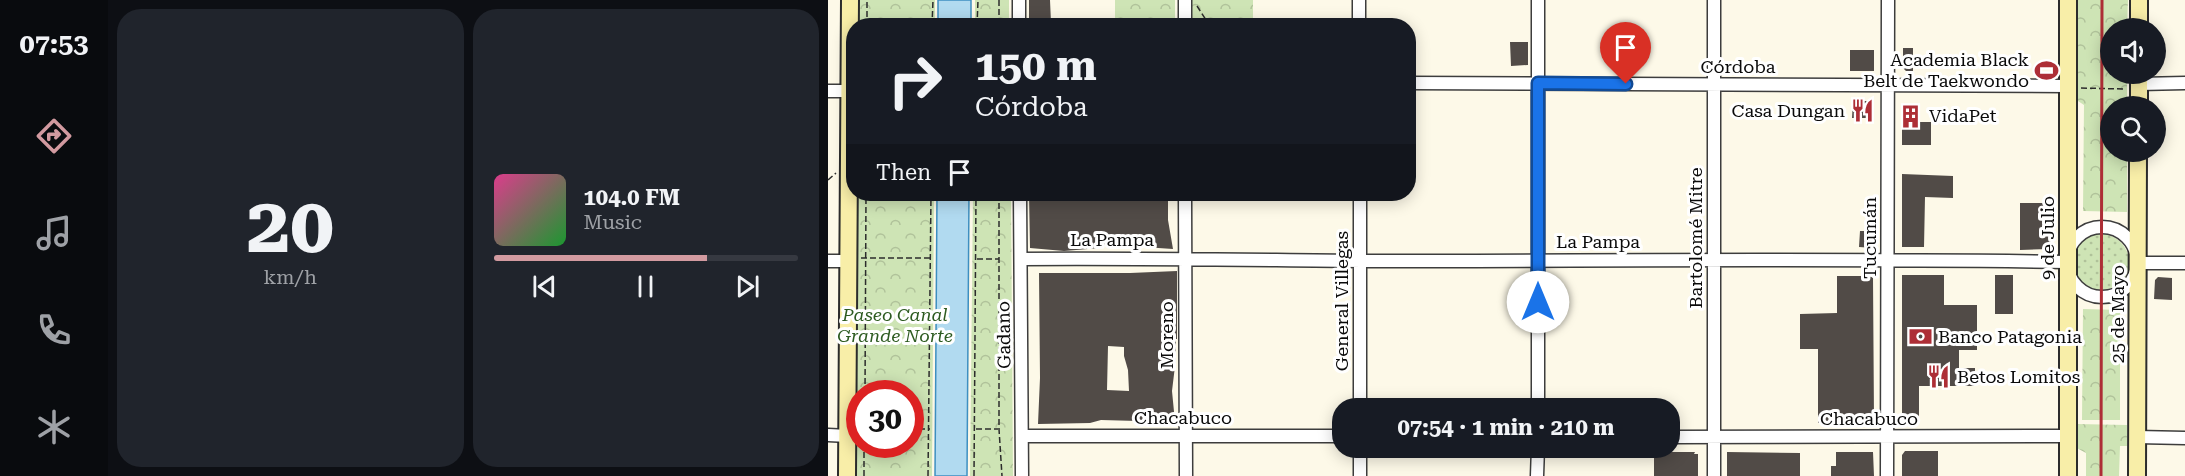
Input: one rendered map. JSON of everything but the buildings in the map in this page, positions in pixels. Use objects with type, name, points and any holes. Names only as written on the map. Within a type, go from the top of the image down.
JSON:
[{"type":"main road","points":[[850,0],[850,18]]},
{"type":"main road","name":"9 de Julio","points":[[2068,0],[2071,87],[2067,262],[2068,476]]},
{"type":"main road","points":[[2139,0],[2139,18]]},
{"type":"main road","name":"25 de Mayo","points":[[2137,476],[2138,162]]},
{"type":"main road","points":[[848,380],[849,201]]},
{"type":"main road","points":[[847,458],[847,476]]},
{"type":"street","points":[[1019,0],[1019,18]]},
{"type":"street","points":[[1185,0],[1185,18]]},
{"type":"street","points":[[1359,0],[1359,18]]},
{"type":"street","points":[[1538,0],[1538,398]]},
{"type":"street","name":"Bartolomé Mitre","points":[[1713,476],[1714,0]]},
{"type":"street","name":"Tucumán","points":[[1887,476],[1888,0]]},
{"type":"street","name":"Córdoba","points":[[1416,83],[2071,87]]},
{"type":"street","points":[[2166,83],[2185,83]]},
{"type":"street","points":[[828,91],[846,92]]},
{"type":"street","name":"Gadano","points":[[1020,201],[1022,476]]},
{"type":"street","name":"Moreno","points":[[1185,201],[1186,476]]},
{"type":"street","name":"General Villegas","points":[[1359,201],[1360,398]]},
{"type":"street","points":[[2101,227],[2115,229],[2127,237],[2135,249],[2138,263],[2134,278],[2129,285],[2117,295],[2101,298],[2086,294],[2074,284],[2067,262],[2074,240],[2086,231],[2101,227]]},
{"type":"street","name":"La Pampa","points":[[1021,259],[1185,258],[1360,261],[1887,259],[2067,262]]},
{"type":"street","points":[[828,261],[849,261]]},
{"type":"street","points":[[2138,263],[2185,263]]},
{"type":"street","points":[[828,435],[846,436]]},
{"type":"street","name":"Chacabuco","points":[[1023,436],[1332,436]]},
{"type":"street","name":"Chacabuco","points":[[1680,437],[2068,436]]},
{"type":"street","points":[[2137,438],[2185,438]]},
{"type":"street","points":[[1360,458],[1360,476]]},
{"type":"street","points":[[1537,476],[1538,458]]},
{"type":"path","points":[[867,0],[867,18]]},
{"type":"path","points":[[932,18],[933,0]]},
{"type":"path","points":[[977,18],[978,0]]},
{"type":"path","points":[[999,0],[999,18]]},
{"type":"path","points":[[1194,0],[1205,18]]},
{"type":"path","points":[[2071,87],[2109,84]]},
{"type":"path","points":[[865,380],[866,201]]},
{"type":"path","points":[[928,476],[932,201]]},
{"type":"path","points":[[974,476],[976,201]]},
{"type":"path","points":[[999,201],[999,429],[1002,476]]},
{"type":"path","points":[[849,261],[866,258],[931,258]]},
{"type":"path","points":[[976,260],[1000,260]]},
{"type":"path","points":[[924,429],[930,429]]},
{"type":"path","points":[[975,429],[999,429]]},
{"type":"path","points":[[864,458],[864,476]]},
{"type":"green space","points":[[858,0],[935,0],[935,18],[858,18]]},
{"type":"green space","points":[[975,0],[1009,0],[1009,18],[975,18]]},
{"type":"green space","points":[[1115,0],[1175,0],[1175,18],[1115,18]]},
{"type":"green space","points":[[1192,0],[1253,0],[1253,18],[1192,18]]},
{"type":"green space","points":[[2075,0],[2128,0],[2127,18],[2100,18],[2100,84],[2127,84],[2127,96],[2100,96],[2100,162],[2127,162],[2127,212],[2083,211],[2084,105],[2075,99]]},
{"type":"green space","name":"Paseo Canal Grande Norte","points":[[857,201],[934,201],[932,476],[856,476],[856,458],[924,458],[924,380],[856,380]]},
{"type":"green space","points":[[973,201],[1011,201],[1013,476],[970,476]]},
{"type":"green space","points":[[2096,234],[2106,234],[2121,242],[2127,251],[2129,262],[2127,273],[2121,282],[2106,290],[2096,290],[2085,285],[2078,278],[2073,267],[2073,257],[2078,246],[2085,239]]},
{"type":"green space","points":[[2083,309],[2120,310],[2120,420],[2082,420]]},
{"type":"green space","points":[[2076,424],[2127,425],[2127,446],[2120,446],[2119,476],[2086,476],[2086,453],[2075,447]]},
{"type":"water","points":[[938,0],[971,0],[971,18],[938,18]]},
{"type":"water","points":[[937,201],[969,201],[967,476],[935,476]]},
{"type":"railway","points":[[2101,476],[2102,0]]},
{"type":"place","name":"Academia Black Belt de Taekwondo","points":[[2047,70]]},
{"type":"place","name":"Casa Dungan","points":[[1863,111]]},
{"type":"place","name":"VidaPet","points":[[1911,116]]},
{"type":"place","name":"Banco Patagonia","points":[[1920,337]]},
{"type":"place","name":"Betos Lomitos","points":[[1939,377]]},
{"type":"route","points":[[1538,302],[1538,83],[1626,84]]}]
